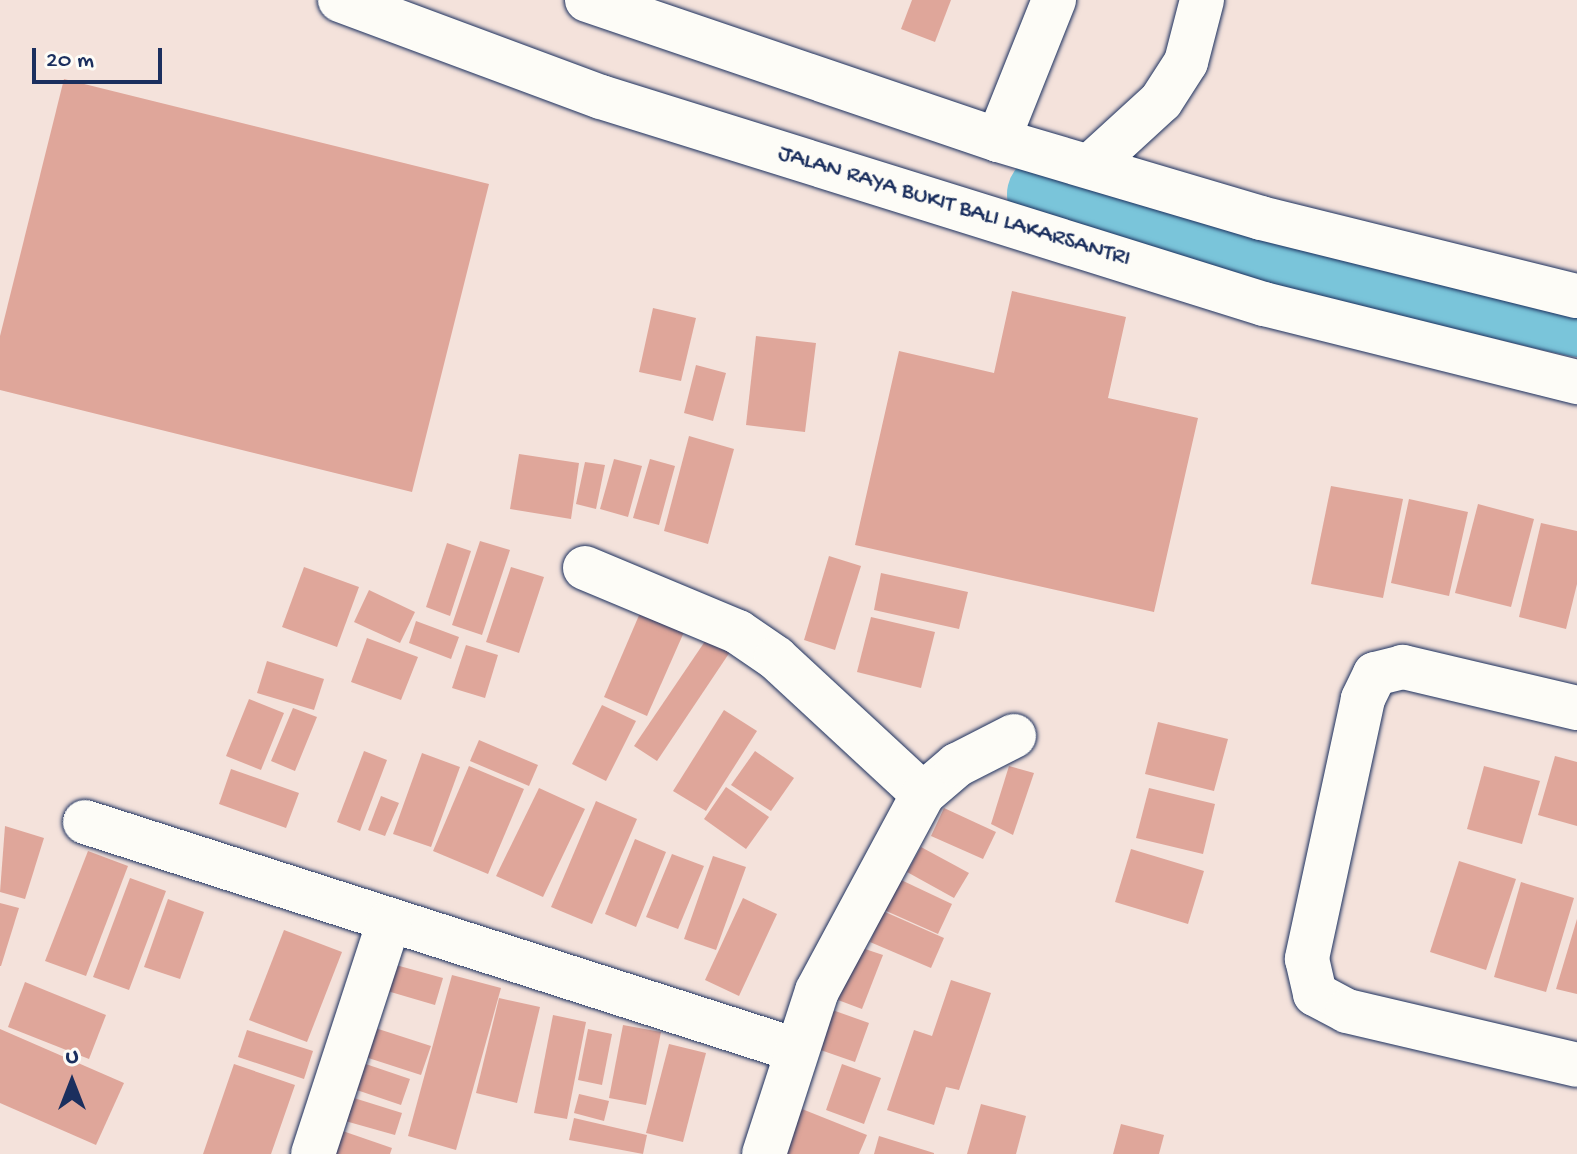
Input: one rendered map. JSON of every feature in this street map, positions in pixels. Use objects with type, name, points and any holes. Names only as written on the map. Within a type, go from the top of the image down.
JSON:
[{"type":"street","name":"JALAN RAYA BUKIT BALI LAKARSANTRI","points":[[340,0],[425,14],[601,97],[1264,304],[1577,382]]},
{"type":"street","points":[[587,0],[998,140],[1261,218],[1577,296]]},
{"type":"street","points":[[998,140],[1054,0]]},
{"type":"street","points":[[1090,166],[1161,101],[1186,62],[1202,0]]},
{"type":"street","points":[[585,568],[738,632],[776,658],[923,794]]},
{"type":"street","points":[[1577,708],[1403,667],[1375,674],[1363,699],[1307,959],[1315,994],[1347,1011],[1577,1065]]},
{"type":"street","points":[[764,1154],[817,991],[923,794],[957,765],[1014,736]]},
{"type":"street","points":[[85,822],[796,1050]]},
{"type":"street","points":[[313,1154],[389,922]]},
{"type":"building","points":[[912,0],[951,0],[935,42],[901,29]]},
{"type":"building","points":[[64,79],[489,184],[412,492],[0,390],[0,336]]},
{"type":"building","points":[[1012,291],[1126,317],[1108,398],[1198,418],[1154,612],[855,545],[899,351],[994,373]]},
{"type":"building","points":[[653,308],[696,318],[681,381],[639,372]]},
{"type":"building","points":[[756,336],[816,343],[805,432],[746,425]]},
{"type":"building","points":[[696,365],[726,373],[713,421],[684,413]]},
{"type":"building","points":[[689,436],[734,449],[708,544],[664,531]]},
{"type":"building","points":[[519,454],[579,463],[571,519],[510,509]]},
{"type":"building","points":[[614,459],[642,466],[628,517],[600,509]]},
{"type":"building","points":[[650,459],[675,466],[659,525],[633,518]]},
{"type":"building","points":[[585,462],[605,465],[596,509],[576,504]]},
{"type":"building","points":[[1331,486],[1403,499],[1383,598],[1311,584]]},
{"type":"building","points":[[1409,499],[1468,512],[1449,596],[1391,583]]},
{"type":"building","points":[[1478,504],[1534,519],[1511,607],[1455,593]]},
{"type":"building","points":[[1541,523],[1577,531],[1577,584],[1566,629],[1519,617]]},
{"type":"building","points":[[480,541],[510,550],[482,635],[452,625]]},
{"type":"building","points":[[447,543],[471,551],[450,616],[426,607]]},
{"type":"building","points":[[829,556],[861,566],[835,650],[804,640]]},
{"type":"building","points":[[304,567],[359,587],[337,647],[282,627]]},
{"type":"building","points":[[511,567],[544,577],[519,653],[486,642]]},
{"type":"building","points":[[881,573],[968,592],[959,629],[874,610]]},
{"type":"building","points":[[369,590],[415,612],[400,643],[354,622]]},
{"type":"building","points":[[640,613],[684,632],[647,716],[604,697]]},
{"type":"building","points":[[871,617],[935,632],[921,688],[857,672]]},
{"type":"building","points":[[416,621],[459,637],[451,659],[409,643]]},
{"type":"building","points":[[714,628],[736,643],[657,761],[634,746]]},
{"type":"building","points":[[367,638],[418,657],[401,700],[351,682]]},
{"type":"building","points":[[466,645],[498,655],[485,698],[452,688]]},
{"type":"building","points":[[267,661],[324,679],[314,710],[257,693]]},
{"type":"building","points":[[249,699],[284,713],[261,770],[226,756]]},
{"type":"building","points":[[602,705],[636,721],[606,781],[572,764]]},
{"type":"building","points":[[293,708],[317,717],[295,771],[271,761]]},
{"type":"building","points":[[724,710],[757,731],[706,811],[673,791]]},
{"type":"building","points":[[1158,722],[1228,739],[1214,791],[1145,774]]},
{"type":"building","points":[[479,740],[538,765],[529,786],[470,761]]},
{"type":"building","points":[[364,751],[387,760],[360,831],[337,822]]},
{"type":"building","points":[[755,751],[794,778],[771,811],[731,785]]},
{"type":"building","points":[[422,753],[460,767],[431,847],[393,834]]},
{"type":"building","points":[[1555,756],[1577,762],[1577,826],[1538,815]]},
{"type":"building","points":[[469,766],[524,789],[488,874],[433,851]]},
{"type":"building","points":[[1009,766],[1034,773],[1013,835],[991,824]]},
{"type":"building","points":[[1484,766],[1540,781],[1522,844],[1467,829]]},
{"type":"building","points":[[231,769],[299,793],[286,828],[219,804]]},
{"type":"building","points":[[726,787],[769,817],[746,849],[704,819]]},
{"type":"building","points":[[539,788],[585,809],[543,897],[496,876]]},
{"type":"building","points":[[1149,788],[1215,804],[1203,854],[1136,838]]},
{"type":"building","points":[[381,796],[399,803],[385,836],[368,830]]},
{"type":"building","points":[[596,801],[637,819],[592,924],[551,907]]},
{"type":"building","points":[[944,808],[996,832],[983,859],[931,836]]},
{"type":"building","points":[[5,826],[44,838],[25,899],[0,892]]},
{"type":"building","points":[[635,839],[666,852],[636,927],[605,914]]},
{"type":"building","points":[[921,847],[969,873],[954,898],[907,872]]},
{"type":"building","points":[[1131,849],[1204,871],[1188,924],[1115,902]]},
{"type":"building","points":[[88,851],[128,866],[86,976],[45,961]]},
{"type":"building","points":[[672,854],[704,866],[678,929],[646,917]]},
{"type":"building","points":[[713,856],[746,867],[716,950],[684,939]]},
{"type":"building","points":[[1459,861],[1516,879],[1486,970],[1430,952]]},
{"type":"building","points":[[130,878],[166,891],[129,990],[93,977]]},
{"type":"building","points":[[899,879],[952,904],[938,934],[884,910]]},
{"type":"building","points":[[1521,882],[1574,898],[1546,992],[1494,977]]},
{"type":"building","points":[[743,898],[777,914],[739,996],[705,980]]},
{"type":"building","points":[[168,899],[204,912],[180,979],[144,967]]},
{"type":"building","points":[[0,903],[19,908],[1,966],[0,966]]},
{"type":"building","points":[[883,911],[944,938],[931,968],[870,942]]},
{"type":"building","points":[[1577,919],[1577,994],[1556,989]]},
{"type":"building","points":[[284,930],[342,952],[307,1042],[249,1020]]},
{"type":"building","points":[[859,947],[883,955],[862,1009],[838,1000]]},
{"type":"building","points":[[385,962],[443,978],[435,1005],[377,988]]},
{"type":"building","points":[[452,975],[501,988],[456,1150],[408,1136]]},
{"type":"building","points":[[951,980],[991,993],[959,1090],[946,1087],[934,1125],[887,1110],[914,1030],[932,1036]]},
{"type":"building","points":[[25,982],[106,1015],[89,1059],[8,1027]]},
{"type":"building","points":[[499,998],[540,1007],[517,1103],[476,1093]]},
{"type":"building","points":[[824,1007],[869,1023],[855,1062],[809,1046]]},
{"type":"building","points":[[553,1015],[586,1022],[567,1119],[534,1113]]},
{"type":"building","points":[[366,1025],[431,1046],[421,1075],[356,1054]]},
{"type":"building","points":[[623,1025],[661,1032],[646,1105],[609,1098]]},
{"type":"building","points":[[0,1029],[124,1083],[96,1145],[0,1103]]},
{"type":"building","points":[[588,1029],[612,1034],[602,1085],[578,1080]]},
{"type":"building","points":[[247,1030],[313,1051],[304,1079],[238,1057]]},
{"type":"building","points":[[669,1044],[706,1053],[683,1142],[646,1133]]},
{"type":"building","points":[[351,1059],[410,1079],[401,1105],[342,1085]]},
{"type":"building","points":[[234,1064],[295,1085],[271,1154],[203,1154]]},
{"type":"building","points":[[842,1064],[881,1078],[864,1124],[826,1110]]},
{"type":"building","points":[[338,1093],[402,1113],[395,1135],[331,1117]]},
{"type":"building","points":[[579,1094],[609,1101],[604,1121],[574,1113]]},
{"type":"building","points":[[981,1104],[1026,1116],[1016,1154],[967,1154]]},
{"type":"building","points":[[802,1109],[867,1135],[859,1154],[783,1154]]},
{"type":"building","points":[[574,1118],[647,1135],[643,1154],[569,1140]]},
{"type":"building","points":[[1121,1124],[1164,1135],[1159,1154],[1113,1154]]},
{"type":"building","points":[[334,1128],[392,1148],[390,1154],[325,1154]]},
{"type":"building","points":[[879,1136],[934,1153],[934,1154],[874,1154]]},
{"type":"waterway","points":[[1046,194],[1577,318]]}]
